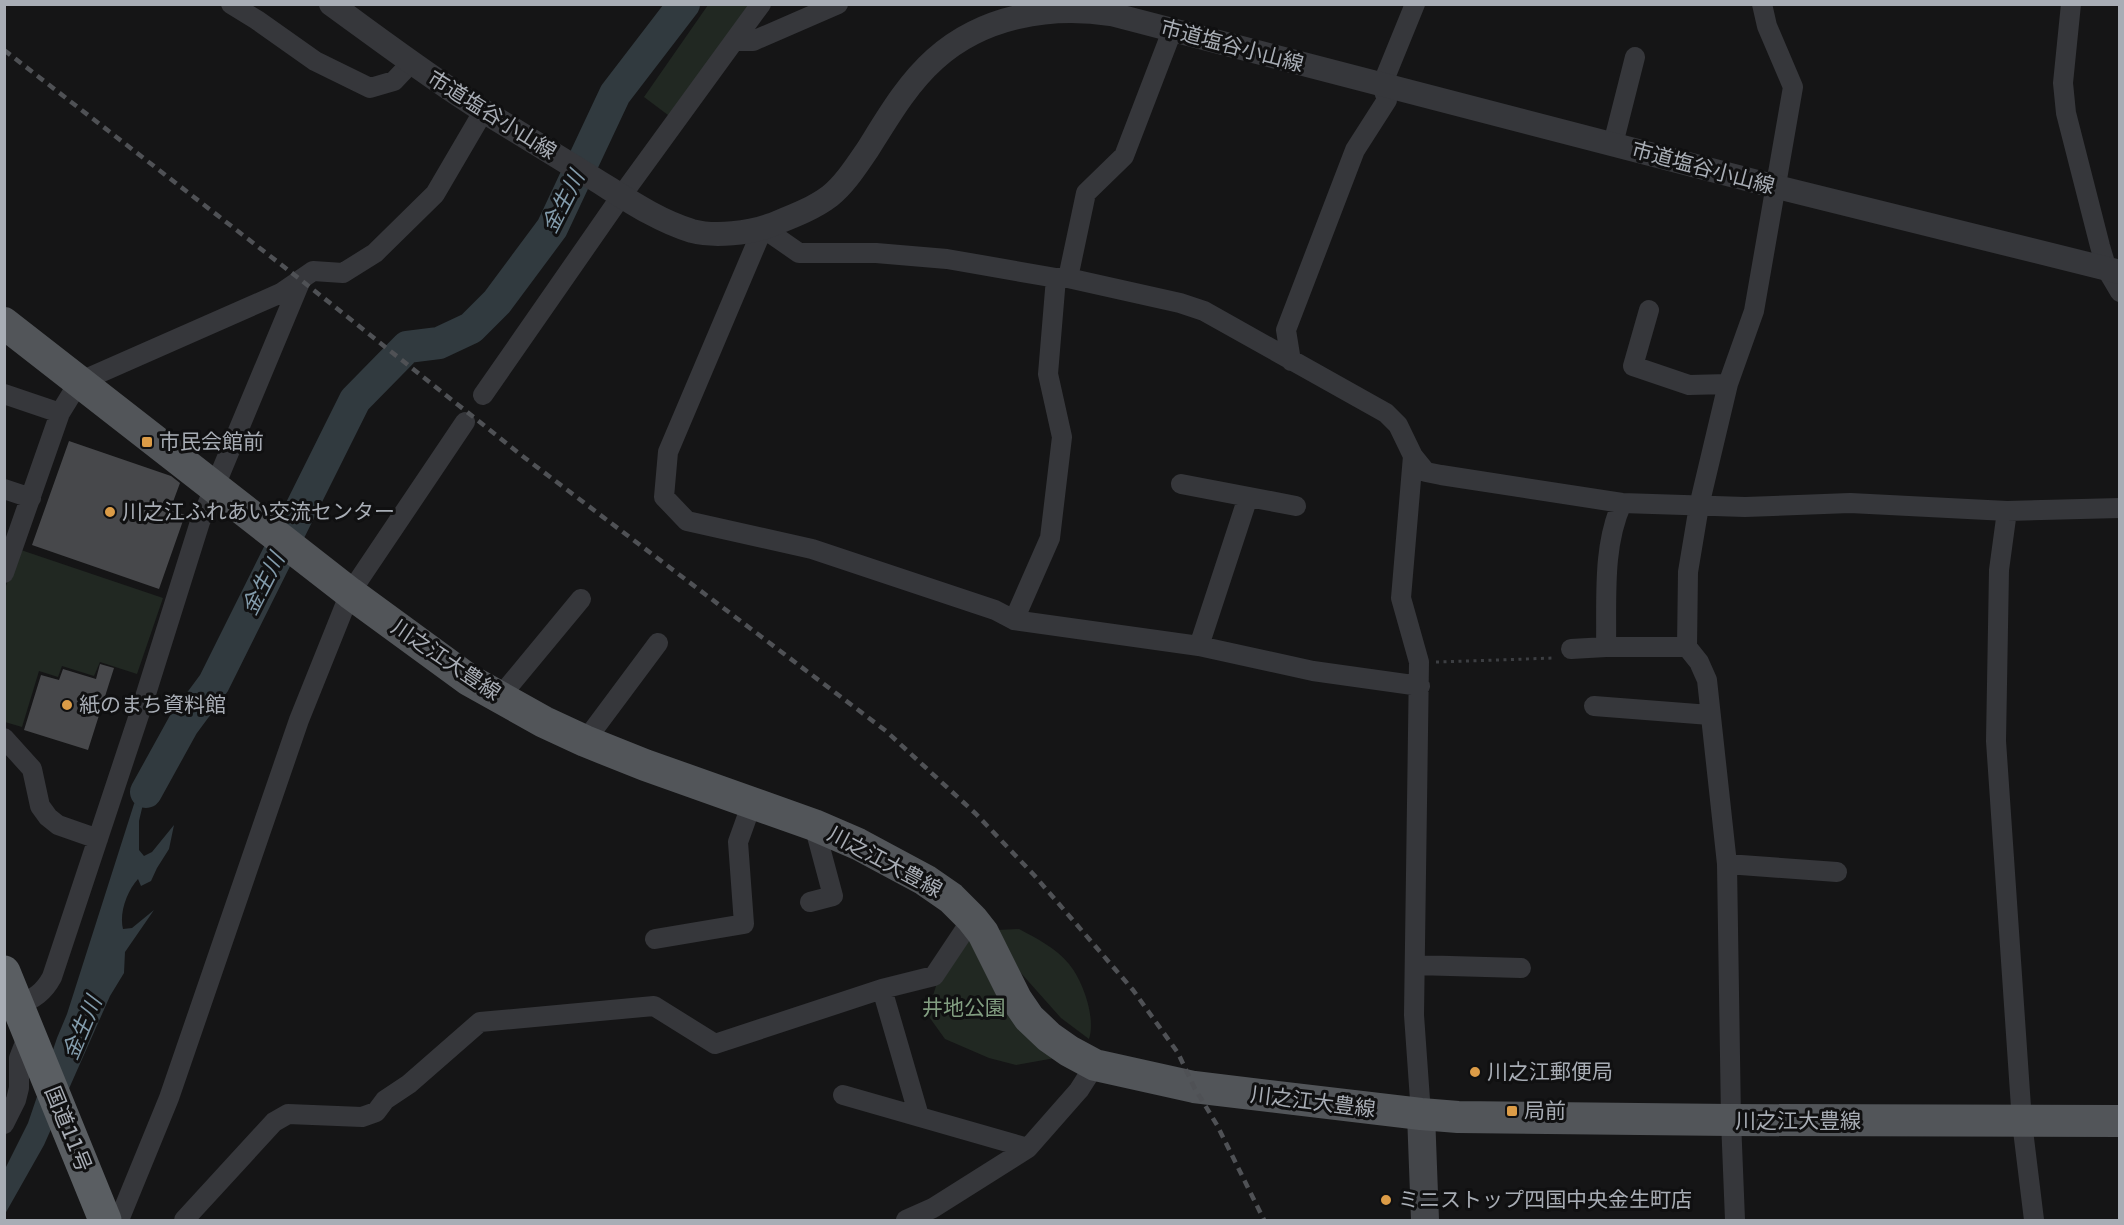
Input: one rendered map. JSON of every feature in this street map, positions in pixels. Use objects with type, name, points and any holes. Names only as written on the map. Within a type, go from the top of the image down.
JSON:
[{"type":"highway","name":"国道11号","points":[[4,972],[105,1221]]},
{"type":"main road","name":"川之江大豊線","points":[[4,323],[350,592],[461,674],[499,698],[585,741],[645,765],[814,825],[858,844],[925,880],[951,898],[983,933],[1016,999],[1029,1018],[1049,1037],[1095,1065],[1194,1087],[1458,1117],[2120,1121]]},
{"type":"main road","points":[[1421,1114],[1425,1221]]},
{"type":"street","points":[[231,4],[315,61],[370,88],[394,81],[411,63]]},
{"type":"street","name":"市道塩谷小山線","points":[[331,4],[483,112],[660,218],[694,231],[730,234],[763,228],[796,215],[831,196],[855,168],[908,87],[935,59],[962,39],[1014,11],[1082,10],[1111,14],[1777,187],[2113,271]]},
{"type":"street","points":[[483,395],[619,193],[761,4]]},
{"type":"street","points":[[734,41],[753,42],[838,4]]},
{"type":"street","points":[[1292,361],[1287,330],[1354,150],[1387,100],[1382,85],[1415,4]]},
{"type":"street","points":[[2071,4],[2063,83],[2066,112],[2120,292]]},
{"type":"street","points":[[1736,1221],[1731,1120],[1727,864],[1707,680],[1700,662],[1687,647],[1688,572],[1699,506],[1728,384],[1754,311],[1793,87],[1767,26],[1766,6]]},
{"type":"street","points":[[1014,620],[1050,537],[1062,437],[1048,375],[1062,278],[1086,193],[1124,156],[1172,31]]},
{"type":"street","points":[[1613,144],[1635,57]]},
{"type":"street","points":[[4,573],[60,413],[80,382],[281,293],[313,271],[343,273],[375,253],[435,194],[483,112]]},
{"type":"street","points":[[1420,686],[1313,671],[1199,646],[1014,620],[995,610],[812,549],[687,521],[664,497],[668,452],[763,228],[799,253],[876,253],[947,259],[1062,278],[1180,303],[1204,311],[1386,413],[1398,425],[1413,456],[1426,472],[1622,503],[1745,507],[1850,503],[2007,511],[2120,507]]},
{"type":"street","points":[[4,1124],[16,1100],[19,1088],[23,1019],[46,989],[52,977],[200,522],[301,280]]},
{"type":"street","points":[[1650,310],[1633,366],[1689,385],[1728,384]]},
{"type":"street","points":[[4,394],[60,413]]},
{"type":"street","points":[[119,1221],[169,1098],[299,720],[350,592],[465,422]]},
{"type":"street","points":[[1413,456],[1401,598],[1419,662],[1420,686],[1414,1015],[1421,1114]]},
{"type":"street","points":[[1181,484],[1296,506]]},
{"type":"street","points":[[4,489],[31,498]]},
{"type":"street","points":[[1199,646],[1248,497]]},
{"type":"street","points":[[1605,647],[1608,561],[1616,516],[1622,503]]},
{"type":"street","points":[[2007,511],[1999,570],[1996,741],[2022,1122],[2034,1221]]},
{"type":"street","points":[[499,698],[581,599]]},
{"type":"street","points":[[585,741],[658,643]]},
{"type":"street","points":[[1571,649],[1687,647]]},
{"type":"street","points":[[1594,706],[1710,715]]},
{"type":"street","points":[[4,738],[23,756],[32,769],[40,806],[48,817],[58,825],[98,839]]},
{"type":"street","points":[[655,939],[744,924],[738,842],[752,803]]},
{"type":"street","points":[[810,902],[832,896],[814,825]]},
{"type":"street","points":[[1727,864],[1837,872]]},
{"type":"street","points":[[184,1221],[274,1122],[288,1114],[362,1117],[376,1112],[385,1100],[409,1084],[480,1022],[654,1006],[715,1044],[882,989],[934,976],[972,919]]},
{"type":"street","points":[[1415,965],[1521,968]]},
{"type":"street","points":[[882,989],[919,1116]]},
{"type":"street","points":[[906,1221],[933,1208],[1028,1148],[1079,1090],[1095,1065]]},
{"type":"street","points":[[843,1095],[1028,1148]]},
{"type":"path","points":[[1419,662],[1561,658],[1571,649]]},
{"type":"green space","points":[[708,5],[753,5],[672,118],[644,97]]},
{"type":"green space","points":[[18,549],[163,598],[137,674],[100,662],[94,676],[62,666],[58,677],[39,671],[22,727],[5,722],[5,589]]},
{"type":"green space","name":"井地公園","points":[[1019,929],[1052,948],[1074,971],[1087,1000],[1091,1021],[1089,1039],[1061,1018],[1020,972],[997,930]]},
{"type":"green space","name":"井地公園","points":[[970,937],[1004,1010],[1034,1042],[1055,1058],[1016,1065],[989,1058],[945,1039],[927,1014],[937,983]]},
{"type":"water","points":[[190,708],[143,804],[139,821],[139,850],[144,856],[152,852],[174,825],[169,849],[151,881],[141,886],[138,879],[130,890],[123,909],[123,929],[132,928],[154,910],[125,952],[124,973],[110,996],[44,1145],[5,1214],[5,1169],[28,1123],[67,1014],[134,804]]},
{"type":"building","name":"川之江ふれあい交流センター","points":[[69,441],[171,476],[180,483],[170,510],[185,515],[159,589],[32,545]]},
{"type":"building","name":"紙のまち資料館","points":[[100,664],[114,668],[88,750],[24,730],[41,675],[59,680],[63,669],[96,679]]},
{"type":"waterway","name":"金生川","points":[[146,792],[183,725],[214,683],[355,400],[407,347],[439,343],[471,328],[497,302],[552,228],[615,94],[684,4]]},
{"type":"railway","points":[[4,50],[301,280],[525,458],[886,731],[976,814],[1034,875],[1133,990],[1178,1053],[1264,1220]]},
{"type":"place","name":"市民会館前","points":[[147,442]]},
{"type":"place","name":"川之江ふれあい交流センター","points":[[110,512]]},
{"type":"place","name":"紙のまち資料館","points":[[67,705]]},
{"type":"place","name":"川之江郵便局","points":[[1475,1072]]},
{"type":"place","name":"局前","points":[[1512,1111]]},
{"type":"place","name":"ミニストップ四国中央金生町店","points":[[1386,1200]]}]
